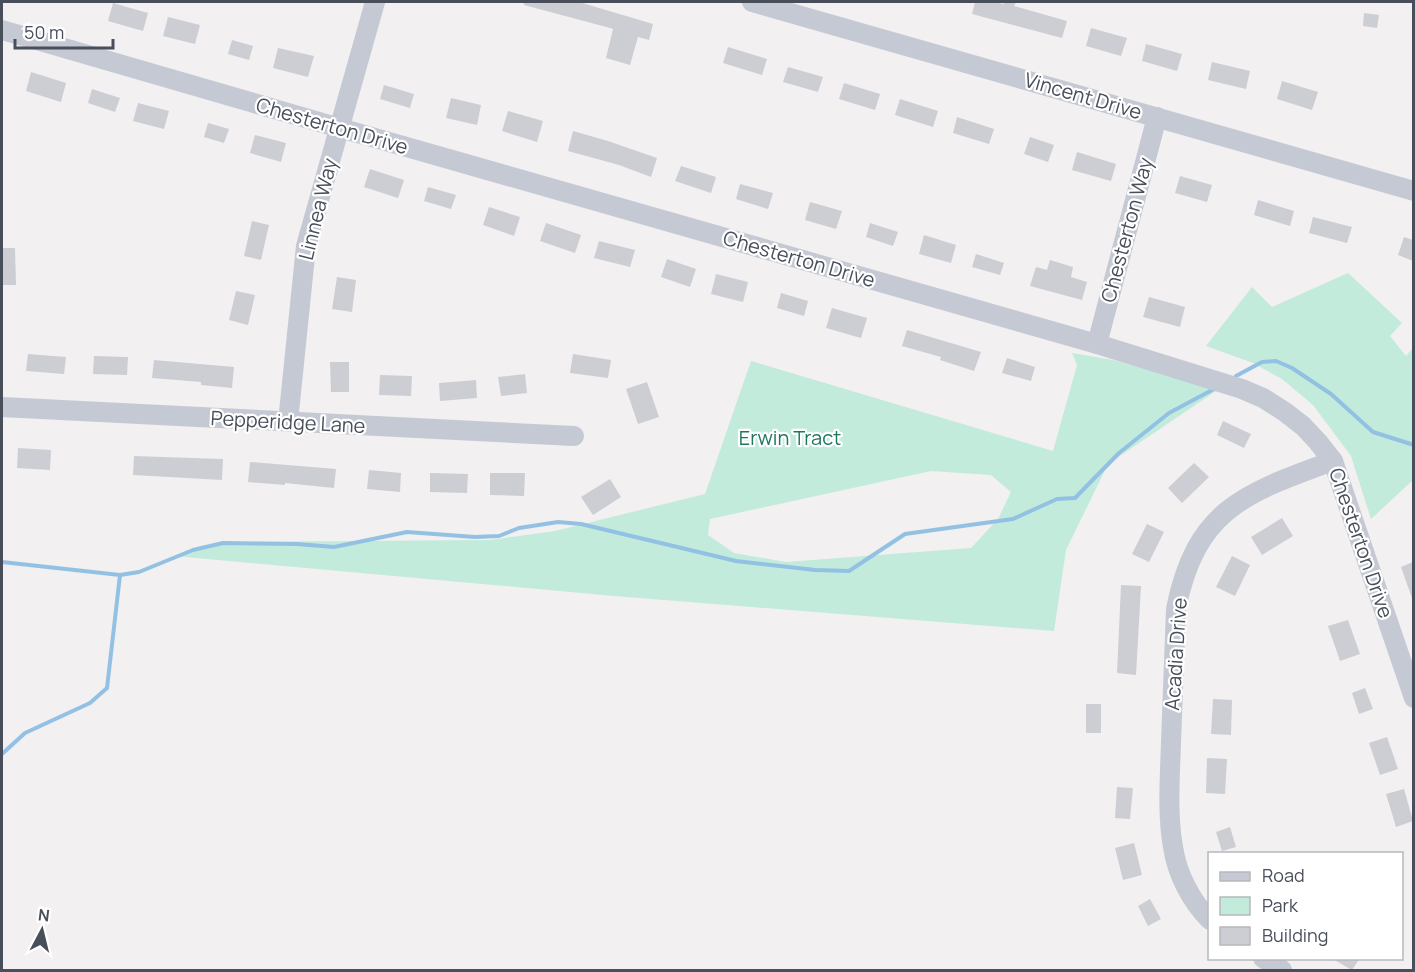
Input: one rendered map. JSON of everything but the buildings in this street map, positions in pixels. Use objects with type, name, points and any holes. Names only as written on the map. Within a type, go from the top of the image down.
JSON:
[{"type":"street","name":"Linnea Way","points":[[288,422],[306,246],[375,2]]},
{"type":"street","name":"Vincent Drive","points":[[752,2],[1413,191]]},
{"type":"street","name":"Chesterton Drive","points":[[2,30],[340,129],[1097,344],[1222,381],[1263,398],[1303,426],[1333,462],[1413,698]]},
{"type":"street","name":"Chesterton Way","points":[[1097,344],[1157,117]]},
{"type":"street","name":"Pepperidge Lane","points":[[2,407],[574,436]]},
{"type":"street","name":"Acadia Drive","points":[[1208,919],[1185,884],[1173,849],[1170,818],[1176,609],[1180,588],[1200,542],[1224,513],[1257,491],[1333,462]]},
{"type":"street","points":[[1266,960],[1282,970]]},
{"type":"green space","points":[[1348,273],[1402,323],[1390,336],[1406,356],[1413,348],[1413,480],[1371,519],[1351,456],[1313,405],[1282,379],[1253,363],[1206,346],[1252,287],[1272,307]]},
{"type":"green space","name":"Erwin Tract","points":[[1072,353],[1113,360],[1219,389],[1108,464],[1066,550],[1054,631],[614,596],[175,556],[235,542],[489,540],[555,531],[705,494],[751,361],[1053,451],[1077,365]],"holes":[[[931,471],[991,475],[1011,492],[998,519],[971,548],[786,562],[734,553],[708,535],[710,519]]]},
{"type":"waterway","points":[[1236,376],[1262,362],[1276,361],[1292,368],[1331,394],[1373,432],[1414,445]]},
{"type":"waterway","points":[[2,562],[120,575],[139,572],[193,550],[223,543],[334,547],[407,532],[475,537],[499,536],[519,528],[558,522],[581,524],[736,561],[815,570],[849,571],[905,534],[1013,519],[1057,499],[1075,498],[1119,453],[1169,413],[1214,389]]},
{"type":"waterway","points":[[2,754],[25,733],[90,703],[107,688],[120,575]]}]
